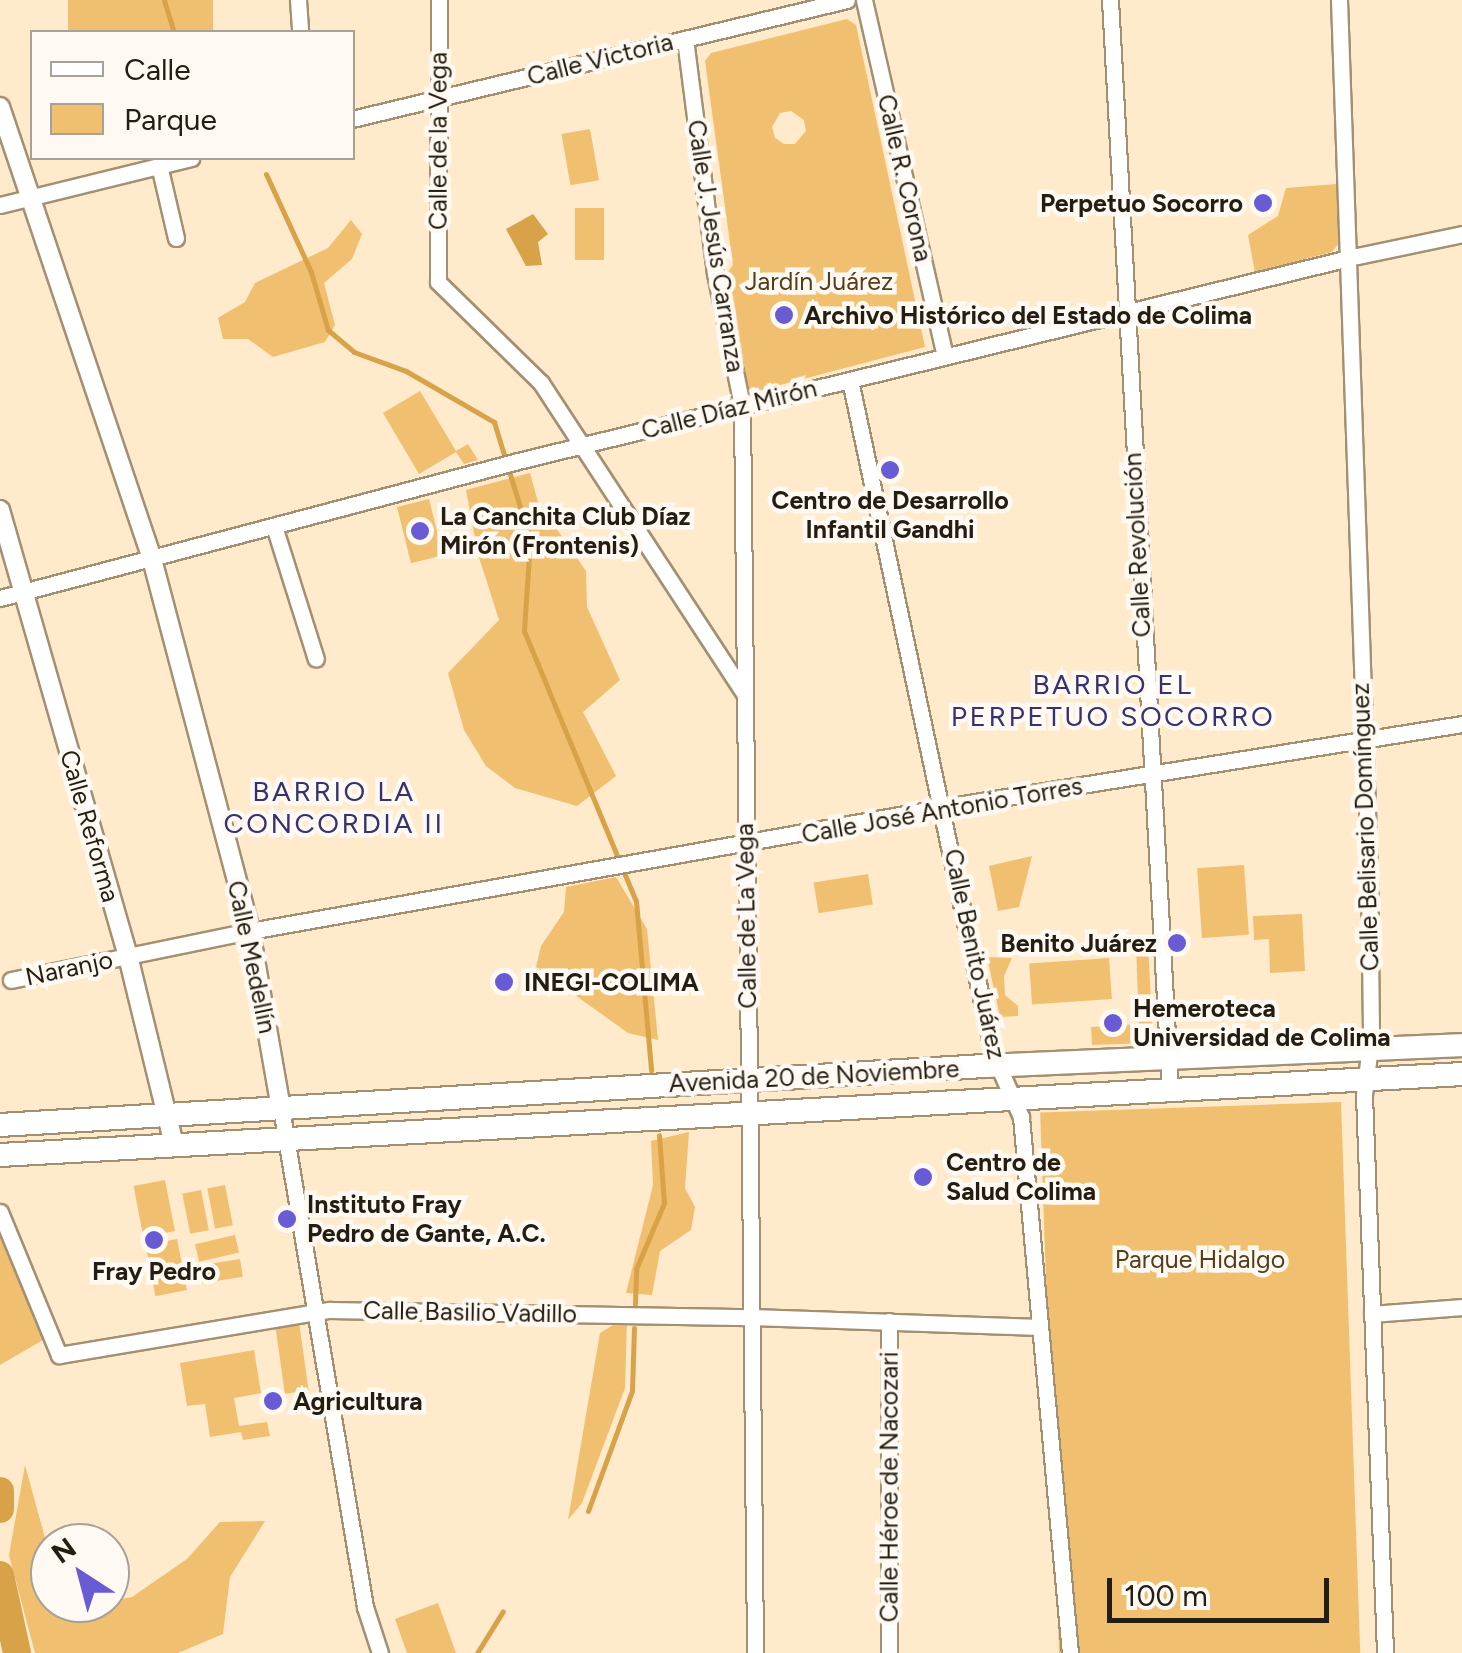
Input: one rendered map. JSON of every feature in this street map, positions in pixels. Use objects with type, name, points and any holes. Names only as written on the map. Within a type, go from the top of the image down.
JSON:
[{"type":"main road","name":"Avenida 20 de Noviembre","points":[[0,1125],[998,1066],[1462,1045]]},
{"type":"main road","name":"Avenida 20 de Noviembre","points":[[0,1155],[1462,1074]]},
{"type":"street","points":[[298,0],[300,30]]},
{"type":"street","name":"Calle de la Vega","points":[[439,0],[438,282],[541,383],[585,445]]},
{"type":"street","points":[[767,0],[767,19]]},
{"type":"street","name":"Calle Victoria","points":[[355,117],[847,0]]},
{"type":"street","name":"Calle R. Corona","points":[[864,0],[945,356]]},
{"type":"street","name":"Calle Revolución","points":[[1110,0],[1124,312],[1170,1090]]},
{"type":"street","name":"Calle Belisario Domínguez","points":[[1340,0],[1369,868],[1366,1079],[1385,1653]]},
{"type":"street","name":"Calle J. Jesús Carranza","points":[[685,39],[715,273],[742,406],[744,693]]},
{"type":"street","name":"Calle Medellín","points":[[0,106],[152,559],[250,930],[365,1607],[380,1653]]},
{"type":"street","points":[[0,206],[181,160]]},
{"type":"street","points":[[159,165],[176,238]]},
{"type":"street","name":"Calle Díaz Mirón","points":[[0,598],[511,463],[1348,258],[1462,234]]},
{"type":"street","name":"Calle Benito Juárez","points":[[850,380],[998,1066],[1021,1117],[1070,1653]]},
{"type":"street","points":[[585,445],[744,693]]},
{"type":"street","name":"Calle Reforma","points":[[0,510],[128,956],[174,1145]]},
{"type":"street","points":[[274,526],[316,659]]},
{"type":"street","name":"Calle de La Vega","points":[[744,693],[755,1653]]},
{"type":"street","name":"Calle José Antonio Torres","points":[[128,956],[250,930],[746,846],[944,807],[1462,724]]},
{"type":"street","name":"Naranjo","points":[[11,980],[128,956]]},
{"type":"street","name":"Calle Basilio Vadillo","points":[[0,1212],[58,1356],[313,1311],[751,1316],[1040,1328]]},
{"type":"street","points":[[1372,1314],[1462,1306]]},
{"type":"street","name":"Calle Héroe de Nacozari","points":[[889,1321],[889,1653]]},
{"type":"green space","points":[[68,0],[213,0],[213,30],[68,30]]},
{"type":"green space","name":"Jardín Juárez","points":[[847,19],[856,25],[925,347],[746,394],[724,277],[733,265],[705,61],[711,53]],"holes":[[[791,111],[804,120],[806,131],[795,144],[784,144],[775,138],[772,127],[780,113]]]},
{"type":"green space","points":[[590,129],[599,180],[570,185],[561,134]]},
{"type":"green space","points":[[1337,184],[1339,243],[1332,252],[1255,272],[1248,235],[1278,216],[1286,188]]},
{"type":"green space","points":[[575,208],[604,208],[604,260],[575,260]]},
{"type":"green space","points":[[351,220],[362,234],[352,259],[324,283],[335,325],[325,342],[273,357],[248,339],[223,339],[218,318],[245,302],[255,283],[328,248]]},
{"type":"green space","points":[[420,391],[456,451],[468,444],[478,460],[464,464],[456,452],[419,474],[383,413]]},
{"type":"green space","points":[[530,473],[538,502],[586,571],[587,607],[620,680],[583,712],[616,776],[577,806],[515,788],[486,766],[464,730],[448,673],[499,620],[478,554],[466,490]]},
{"type":"green space","name":"La Canchita Club Díaz Mirón (Frontenis)","points":[[429,499],[443,555],[411,563],[397,507]]},
{"type":"green space","points":[[1032,856],[1019,907],[998,911],[989,866]]},
{"type":"green space","points":[[1244,865],[1249,935],[1202,938],[1197,868]]},
{"type":"green space","points":[[868,874],[873,905],[819,913],[814,883]]},
{"type":"green space","points":[[616,877],[647,929],[658,1040],[628,1033],[536,967],[541,946],[564,912],[566,887]]},
{"type":"green space","points":[[1302,914],[1305,971],[1270,973],[1269,939],[1254,940],[1253,916]]},
{"type":"green space","points":[[1148,945],[1153,1037],[1146,1043],[1092,1045],[1091,1027],[1139,1024],[1136,946]]},
{"type":"green space","points":[[987,957],[1012,958],[1004,976],[1005,995],[1018,1006],[1018,1016],[1000,1017]]},
{"type":"green space","points":[[1109,958],[1112,999],[1032,1004],[1029,964]]},
{"type":"green space","name":"Parque Hidalgo","points":[[1341,1102],[1360,1653],[1059,1653],[1040,1113]]},
{"type":"green space","points":[[689,1132],[685,1188],[695,1207],[691,1230],[660,1251],[652,1295],[626,1293],[653,1185],[651,1141]]},
{"type":"green space","points":[[165,1180],[175,1231],[144,1237],[134,1186]]},
{"type":"green space","points":[[225,1185],[233,1225],[215,1229],[207,1188]]},
{"type":"green space","points":[[201,1190],[209,1230],[190,1234],[182,1194]]},
{"type":"green space","points":[[0,1233],[43,1340],[0,1365]]},
{"type":"green space","points":[[235,1235],[239,1253],[199,1262],[195,1244]]},
{"type":"green space","points":[[177,1239],[187,1290],[156,1296],[146,1245]]},
{"type":"green space","points":[[240,1259],[243,1277],[202,1283],[200,1265]]},
{"type":"green space","points":[[299,1322],[309,1390],[285,1394],[275,1325]]},
{"type":"green space","points":[[618,1322],[627,1322],[625,1388],[582,1503],[568,1520],[600,1333]]},
{"type":"green space","points":[[254,1350],[261,1393],[234,1398],[239,1426],[267,1422],[270,1436],[243,1440],[241,1432],[210,1437],[205,1404],[187,1406],[180,1363]]},
{"type":"green space","points":[[25,1465],[41,1523],[30,1523],[30,1623],[130,1623],[130,1597],[187,1559],[220,1522],[265,1521],[230,1577],[223,1634],[178,1653],[35,1653],[9,1555]]},
{"type":"green space","points":[[438,1603],[456,1653],[407,1653],[395,1619]]},
{"type":"shaded area","points":[[533,214],[548,234],[538,242],[542,265],[526,266],[506,229]]},
{"type":"waterway","points":[[164,0],[173,30]]},
{"type":"waterway","points":[[266,174],[311,272],[328,330],[354,352],[406,371],[494,422],[530,540],[524,631],[636,901],[651,1070]]},
{"type":"waterway","points":[[635,1304],[636,1269],[664,1203],[659,1135]]},
{"type":"waterway","points":[[588,1511],[632,1391],[634,1328]]},
{"type":"waterway","points":[[0,1491],[0,1509]]},
{"type":"waterway","points":[[0,1575],[17,1653]]},
{"type":"waterway","points":[[477,1653],[503,1611]]},
{"type":"place","name":"Perpetuo Socorro","points":[[1263,203]]},
{"type":"place","name":"Archivo Histórico del Estado de Colima","points":[[784,315]]},
{"type":"place","name":"Centro de Desarrollo Infantil Gandhi","points":[[890,470]]},
{"type":"place","name":"La Canchita Club Díaz Mirón (Frontenis)","points":[[420,531]]},
{"type":"place","name":"Benito Juárez","points":[[1177,943]]},
{"type":"place","name":"INEGI-COLIMA","points":[[504,982]]},
{"type":"place","name":"Hemeroteca Universidad de Colima","points":[[1113,1023]]},
{"type":"place","name":"Centro de Salud Colima","points":[[923,1177]]},
{"type":"place","name":"Instituto Fray Pedro de Gante, A.C.","points":[[287,1219]]},
{"type":"place","name":"Fray Pedro","points":[[154,1240]]},
{"type":"place","name":"Agricultura","points":[[273,1401]]},
{"type":"district","name":"BARRIO EL PERPETUO SOCORRO","points":[[1113,700]]},
{"type":"district","name":"BARRIO LA CONCORDIA II","points":[[334,807]]}]
